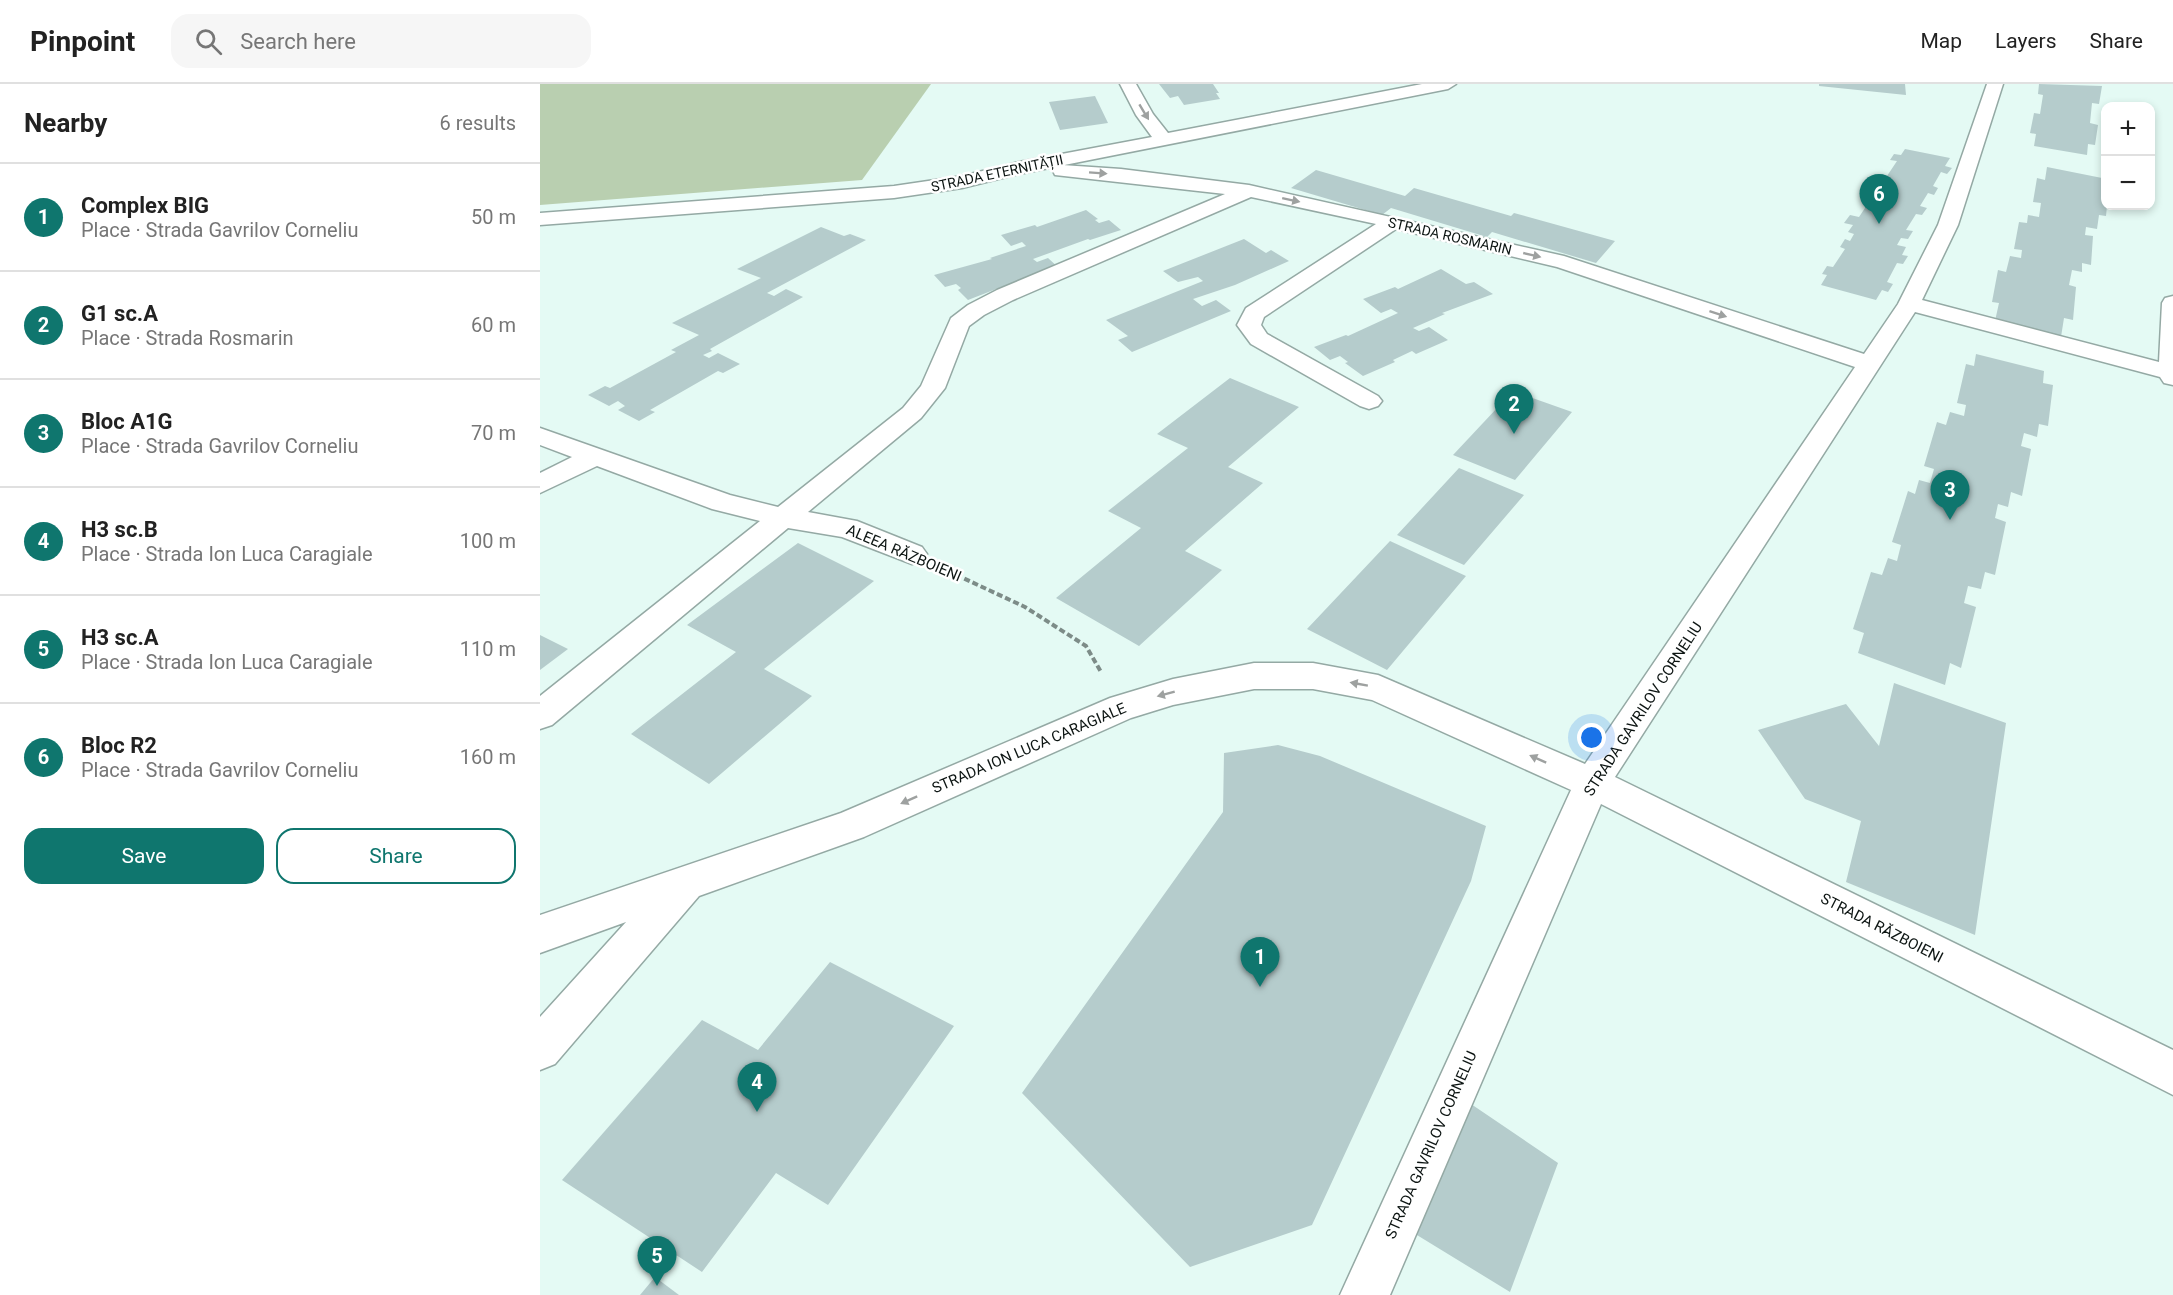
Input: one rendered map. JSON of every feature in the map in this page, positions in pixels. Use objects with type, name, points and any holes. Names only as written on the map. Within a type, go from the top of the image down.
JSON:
[{"type":"street","points":[[1128,84],[1145,115],[1162,139]]},
{"type":"street","name":"STRADA ETERNITĂȚII","points":[[540,219],[894,192],[962,182],[1162,139],[1448,84]]},
{"type":"street","name":"STRADA GAVRILOV CORNELIU","points":[[1365,1295],[1592,783],[1909,304],[1948,225],[1995,84]]},
{"type":"street","name":"STRADA ROSMARIN","points":[[1019,168],[1121,175],[1249,191],[1393,222],[1563,262],[1869,364]]},
{"type":"street","points":[[540,715],[912,413],[933,388],[959,322],[1005,295],[1249,191]]},
{"type":"street","points":[[1369,400],[1259,339],[1249,325],[1254,313],[1393,222]]},
{"type":"street","points":[[1909,304],[2172,375],[2173,303]]},
{"type":"street","name":"ALEEA RĂZBOIENI","points":[[540,436],[722,502],[783,518],[847,528],[912,554]]},
{"type":"street","points":[[540,484],[594,457]]},
{"type":"street","name":"STRADA ION LUCA CARAGIALE","points":[[540,934],[851,826],[1122,706],[1173,692],[1254,676],[1313,676],[1378,688],[1592,783]]},
{"type":"street","name":"STRADA RĂZBOIENI","points":[[1592,783],[2173,1073]]},
{"type":"street","points":[[540,1049],[687,882]]},
{"type":"path","name":"ALEEA RĂZBOIENI","points":[[912,554],[1025,607],[1086,646],[1122,706]]},
{"type":"green space","points":[[540,84],[931,84],[862,180],[540,205]]},
{"type":"building","points":[[1159,84],[1213,84],[1220,99],[1184,105],[1178,96],[1170,98]]},
{"type":"building","points":[[1819,84],[1905,84],[1906,95],[1819,86]]},
{"type":"building","points":[[2039,84],[2102,86],[2099,104],[2092,103],[2090,123],[2098,125],[2095,145],[2088,144],[2087,155],[2034,146],[2036,134],[2030,133],[2034,113],[2040,114],[2043,95],[2038,94]]},
{"type":"building","points":[[1095,96],[1108,123],[1060,130],[1049,102]]},
{"type":"building","points":[[1905,149],[1950,158],[1945,166],[1952,168],[1947,174],[1941,172],[1933,186],[1938,188],[1934,195],[1928,193],[1920,206],[1927,208],[1922,215],[1916,214],[1906,230],[1913,231],[1908,239],[1901,238],[1897,245],[1906,247],[1902,255],[1908,256],[1903,264],[1897,263],[1887,282],[1893,284],[1888,292],[1882,290],[1876,300],[1821,285],[1827,275],[1822,274],[1827,266],[1833,267],[1845,249],[1840,247],[1845,239],[1850,241],[1854,234],[1848,232],[1853,225],[1844,223],[1850,215],[1859,217],[1869,202],[1862,200],[1867,193],[1874,195],[1882,182],[1875,181],[1880,174],[1887,176],[1897,161],[1890,160],[1894,154],[1901,155]]},
{"type":"building","points":[[2047,167],[2101,178],[2101,210],[2107,210],[2106,216],[2099,215],[2097,229],[2086,227],[2085,235],[2093,236],[2091,265],[2082,263],[2082,272],[2072,270],[2069,285],[2076,287],[2073,320],[2064,318],[2061,337],[1995,321],[1999,303],[1992,302],[1998,270],[2006,272],[2010,256],[2021,258],[2022,250],[2014,249],[2019,222],[2027,223],[2028,215],[2039,217],[2041,203],[2033,202],[2037,178],[2045,180]]},
{"type":"building","points":[[1316,170],[1405,196],[1414,188],[1511,216],[1514,213],[1615,241],[1596,263],[1492,232],[1487,237],[1391,208],[1382,215],[1291,188]]},
{"type":"building","points":[[1086,210],[1098,219],[1095,220],[1099,223],[1109,220],[1121,230],[1033,259],[1037,262],[1048,258],[1060,269],[1025,281],[1022,279],[968,300],[958,290],[961,288],[956,284],[945,287],[934,275],[992,259],[990,258],[1026,246],[1022,242],[1011,246],[1001,235],[1035,225],[1037,227]]},
{"type":"building","points":[[821,227],[844,236],[850,234],[866,240],[767,293],[774,296],[786,289],[803,297],[703,355],[709,358],[718,353],[740,364],[723,373],[718,371],[650,410],[655,412],[639,421],[618,410],[625,406],[618,401],[609,406],[588,395],[605,386],[610,388],[676,352],[671,350],[699,335],[672,323],[761,278],[737,269]]},
{"type":"building","points":[[1244,239],[1266,253],[1271,250],[1289,261],[1235,285],[1193,299],[1202,306],[1216,300],[1231,311],[1132,352],[1118,340],[1128,336],[1106,320],[1203,281],[1198,277],[1178,282],[1163,271]]},
{"type":"building","points":[[1441,269],[1466,284],[1474,282],[1493,294],[1442,313],[1445,314],[1413,328],[1419,331],[1429,327],[1448,340],[1416,354],[1412,351],[1393,360],[1395,362],[1363,376],[1345,363],[1348,362],[1340,356],[1330,360],[1314,347],[1348,336],[1398,313],[1391,309],[1381,313],[1363,299],[1395,287],[1398,289]]},
{"type":"building","points":[[1976,354],[2044,371],[2043,383],[2053,385],[2048,426],[2039,424],[2037,437],[2024,433],[2021,446],[2031,449],[2022,496],[2011,492],[2008,507],[1998,504],[1995,518],[2006,522],[1995,575],[1985,572],[1981,589],[1968,586],[1964,603],[1976,607],[1961,668],[1950,663],[1945,685],[1858,653],[1864,633],[1853,629],[1871,572],[1882,575],[1888,558],[1897,561],[1901,545],[1892,542],[1908,491],[1915,494],[1919,480],[1930,483],[1934,469],[1924,466],[1937,422],[1946,425],[1950,412],[1964,416],[1966,405],[1957,403],[1966,364],[1974,366]]},
{"type":"building","points":[[1230,378],[1299,407],[1228,467],[1263,483],[1185,551],[1222,570],[1139,646],[1056,598],[1141,528],[1108,511],[1188,448],[1157,434]]},
{"type":"building","points":[[1513,391],[1572,412],[1515,480],[1453,455]]},
{"type":"building","points":[[1459,468],[1524,495],[1464,565],[1397,535]]},
{"type":"building","points":[[1390,541],[1466,576],[1387,670],[1307,629]]},
{"type":"building","points":[[798,543],[874,581],[764,669],[812,696],[709,784],[631,734],[736,652],[687,625]]},
{"type":"building","points":[[540,635],[568,649],[540,670]]},
{"type":"building","points":[[1894,683],[2006,723],[1975,935],[1846,882],[1861,821],[1805,799],[1758,730],[1846,704],[1879,746]]},
{"type":"building","points":[[1278,745],[1320,756],[1486,826],[1471,881],[1312,1225],[1190,1267],[1022,1093],[1223,812],[1224,753]]},
{"type":"building","points":[[830,962],[954,1026],[828,1205],[776,1173],[702,1272],[562,1180],[702,1020],[758,1050]]},
{"type":"building","points":[[1471,1104],[1558,1163],[1510,1292],[1412,1232]]},
{"type":"building","points":[[655,1277],[679,1295],[640,1295]]},
{"type":"place","name":"Bloc R2","points":[[1879,224]]},
{"type":"place","name":"G1 sc.A","points":[[1514,434]]},
{"type":"place","name":"Bloc A1G","points":[[1950,520]]},
{"type":"place","name":"Complex BIG","points":[[1260,987]]},
{"type":"place","name":"H3 sc.B","points":[[757,1112]]},
{"type":"place","name":"H3 sc.A","points":[[657,1286]]}]
